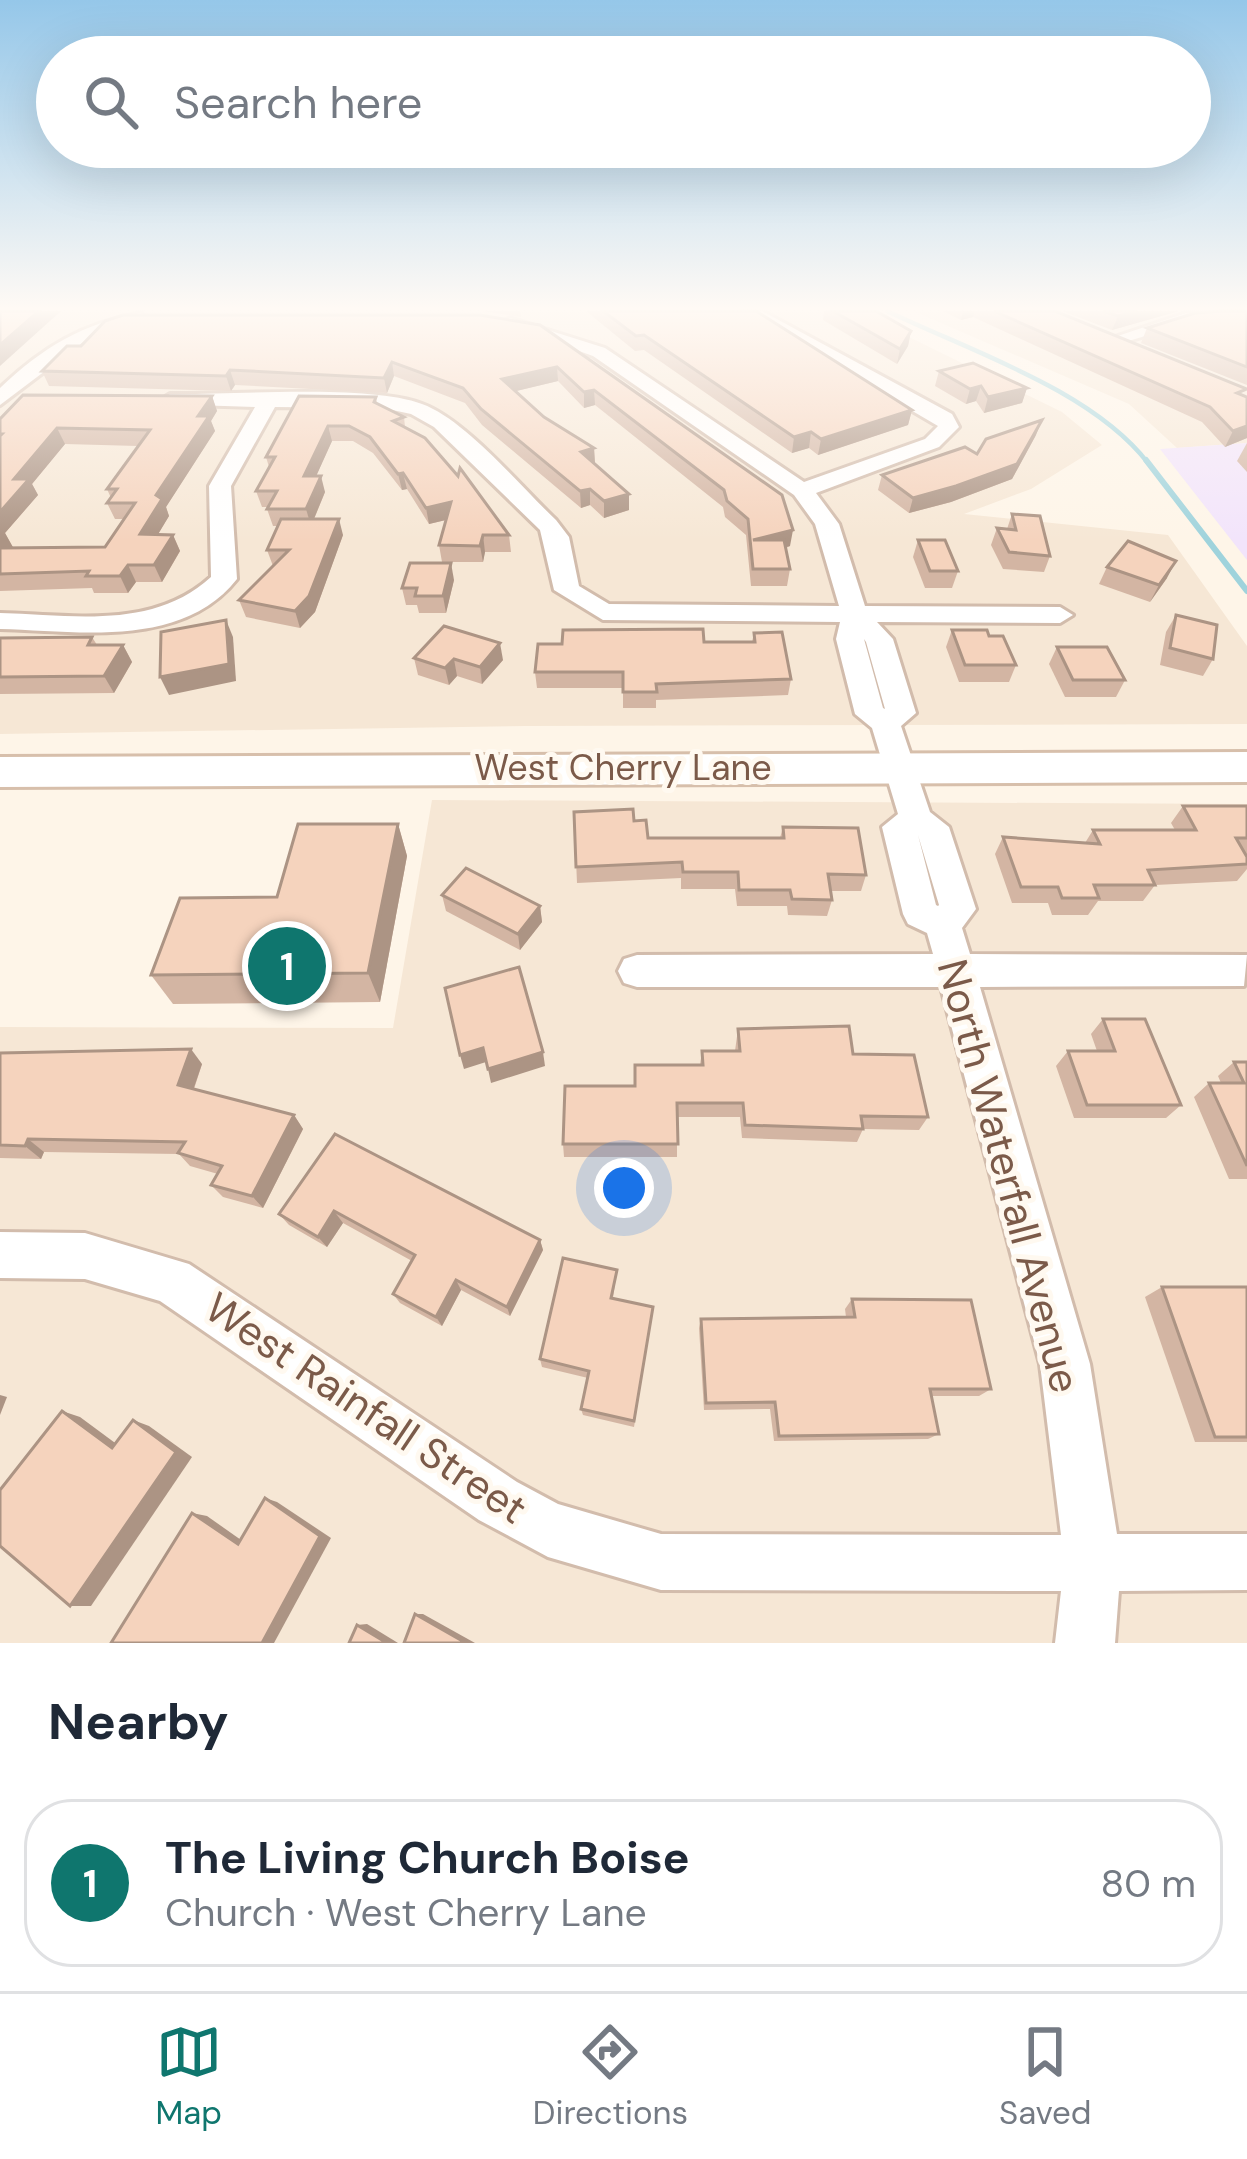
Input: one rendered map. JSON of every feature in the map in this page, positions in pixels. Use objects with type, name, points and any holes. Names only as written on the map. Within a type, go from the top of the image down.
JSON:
[{"type":"main road","name":"West Cherry Lane","points":[[0,772],[1247,767]]},
{"type":"street","points":[[651,388],[802,490],[827,524],[855,615]]},
{"type":"street","points":[[802,490],[932,443],[949,428],[945,418],[890,388]]},
{"type":"street","points":[[135,400],[382,401],[431,415],[548,525],[557,537],[567,590],[603,612],[1060,615]]},
{"type":"street","points":[[0,621],[135,621],[190,608],[224,579],[220,486],[269,400]]},
{"type":"street","name":"North Waterfall Avenue","points":[[855,615],[850,639],[870,714],[886,722],[916,820],[899,827],[921,914],[943,924],[1065,1364],[1094,1562],[1085,1643]]},
{"type":"street","points":[[638,971],[1244,970]]},
{"type":"street","name":"West Rainfall Street","points":[[0,1256],[85,1256],[172,1280],[498,1501],[602,1549],[661,1562],[718,1565],[1247,1562]]},
{"type":"shaded area","points":[[0,388],[1012,388],[1062,412],[1102,445],[1031,489],[964,514],[1168,535],[1247,646],[1247,724],[526,726],[0,734]]},
{"type":"shaded area","points":[[1091,388],[1247,388],[1247,443],[1177,448],[1129,404]]},
{"type":"shaded area","points":[[1247,443],[1247,560],[1160,449]]},
{"type":"shaded area","points":[[432,800],[1247,804],[1247,1643],[0,1643],[0,1027],[393,1028]]},
{"type":"building","points":[[463,388],[512,388],[544,417],[594,448],[581,452],[629,494],[604,501],[590,489],[580,491],[481,409]]},
{"type":"building","points":[[579,388],[629,388],[782,495],[793,530],[753,540],[784,540],[790,569],[753,569],[748,519],[727,501],[724,490],[594,390]]},
{"type":"building","points":[[721,388],[877,388],[912,410],[821,439],[811,432],[794,437]]},
{"type":"building","points":[[982,388],[1027,388],[988,397]]},
{"type":"building","points":[[1167,388],[1247,389],[1237,393],[1247,397],[1247,426],[1233,431],[1210,407]]},
{"type":"building","points":[[23,395],[212,396],[198,416],[209,416],[156,495],[162,499],[140,534],[173,535],[154,565],[128,565],[120,576],[86,576],[89,571],[0,574],[0,548],[105,547],[135,503],[107,503],[117,489],[107,489],[150,430],[57,428],[14,479],[29,479],[0,512],[0,419]]},
{"type":"building","points":[[299,396],[376,397],[374,402],[404,417],[393,421],[425,438],[458,476],[460,468],[509,535],[483,535],[480,546],[439,545],[451,502],[426,508],[403,473],[398,474],[370,437],[349,426],[328,426],[304,476],[321,476],[306,509],[267,509],[277,491],[256,491],[275,457],[266,457]]},
{"type":"building","points":[[1042,420],[1017,464],[956,486],[913,498],[882,475],[965,447],[977,454],[986,439]]},
{"type":"building","points":[[1012,514],[1040,516],[1050,556],[1009,552],[997,528],[1016,530]]},
{"type":"building","points":[[281,519],[339,519],[309,596],[295,611],[239,600],[289,550],[267,550]]},
{"type":"building","points":[[918,540],[945,540],[958,571],[930,571]]},
{"type":"building","points":[[1128,541],[1176,561],[1159,585],[1107,567]]},
{"type":"building","points":[[410,563],[451,563],[443,596],[415,596],[417,588],[402,588]]},
{"type":"building","points":[[1176,615],[1217,625],[1213,659],[1170,648]]},
{"type":"building","points":[[226,620],[229,664],[160,677],[161,632]]},
{"type":"building","points":[[444,626],[500,643],[480,667],[454,659],[445,668],[414,658]]},
{"type":"building","points":[[703,629],[704,642],[755,642],[754,633],[782,632],[791,679],[656,684],[657,692],[623,692],[623,672],[535,672],[538,644],[562,644],[563,630]]},
{"type":"building","points":[[952,630],[987,630],[989,636],[1003,636],[1016,665],[965,665]]},
{"type":"building","points":[[92,637],[88,645],[123,645],[104,676],[0,677],[0,638]]},
{"type":"building","points":[[1057,647],[1107,647],[1125,680],[1073,680]]},
{"type":"building","points":[[1183,806],[1247,806],[1247,838],[1236,838],[1247,864],[1148,870],[1155,885],[1094,885],[1099,898],[1062,898],[1058,887],[1021,887],[1003,837],[1100,844],[1093,830],[1196,830]]},
{"type":"building","points":[[633,809],[634,821],[646,820],[648,838],[784,838],[783,827],[858,828],[866,875],[828,874],[832,900],[792,899],[790,890],[739,890],[738,872],[683,872],[682,862],[576,867],[574,812]]},
{"type":"building","points":[[298,824],[398,824],[368,973],[151,975],[180,898],[277,897]]},
{"type":"building","points":[[466,868],[540,906],[518,934],[442,895]]},
{"type":"building","points":[[519,967],[543,1052],[488,1069],[483,1048],[460,1055],[445,988]]},
{"type":"building","points":[[1103,1019],[1145,1019],[1181,1105],[1087,1105],[1068,1051],[1115,1051]]},
{"type":"building","points":[[849,1026],[853,1054],[914,1055],[928,1117],[861,1116],[863,1129],[745,1125],[743,1103],[677,1103],[678,1144],[563,1144],[565,1086],[635,1086],[635,1065],[703,1065],[702,1051],[740,1051],[738,1029]]},
{"type":"building","points":[[191,1049],[178,1085],[294,1115],[252,1196],[211,1185],[222,1166],[178,1153],[185,1142],[28,1139],[25,1146],[0,1145],[0,1053]]},
{"type":"building","points":[[1234,1062],[1247,1062],[1247,1166],[1209,1083],[1244,1083]]},
{"type":"building","points":[[335,1134],[540,1240],[507,1307],[456,1280],[436,1317],[393,1294],[415,1255],[334,1211],[318,1237],[279,1214]]},
{"type":"building","points":[[563,1258],[617,1270],[611,1298],[653,1307],[634,1421],[581,1409],[589,1371],[540,1359]]},
{"type":"building","points":[[1162,1287],[1247,1287],[1247,1437],[1215,1437]]},
{"type":"building","points":[[852,1299],[971,1300],[991,1389],[930,1389],[939,1434],[779,1436],[775,1402],[706,1403],[701,1319],[855,1317]]},
{"type":"building","points":[[62,1411],[112,1448],[133,1420],[176,1452],[70,1606],[0,1546],[0,1490]]},
{"type":"building","points":[[265,1498],[320,1536],[262,1643],[111,1643],[192,1513],[238,1544]]},
{"type":"building","points":[[415,1614],[466,1643],[404,1643]]},
{"type":"building","points":[[357,1625],[387,1643],[349,1643]]},
{"type":"waterway","points":[[1053,388],[1095,414],[1148,463]]},
{"type":"waterway","points":[[1146,460],[1247,591]]},
{"type":"place","name":"The Living Church Boise","points":[[287,966]]}]
